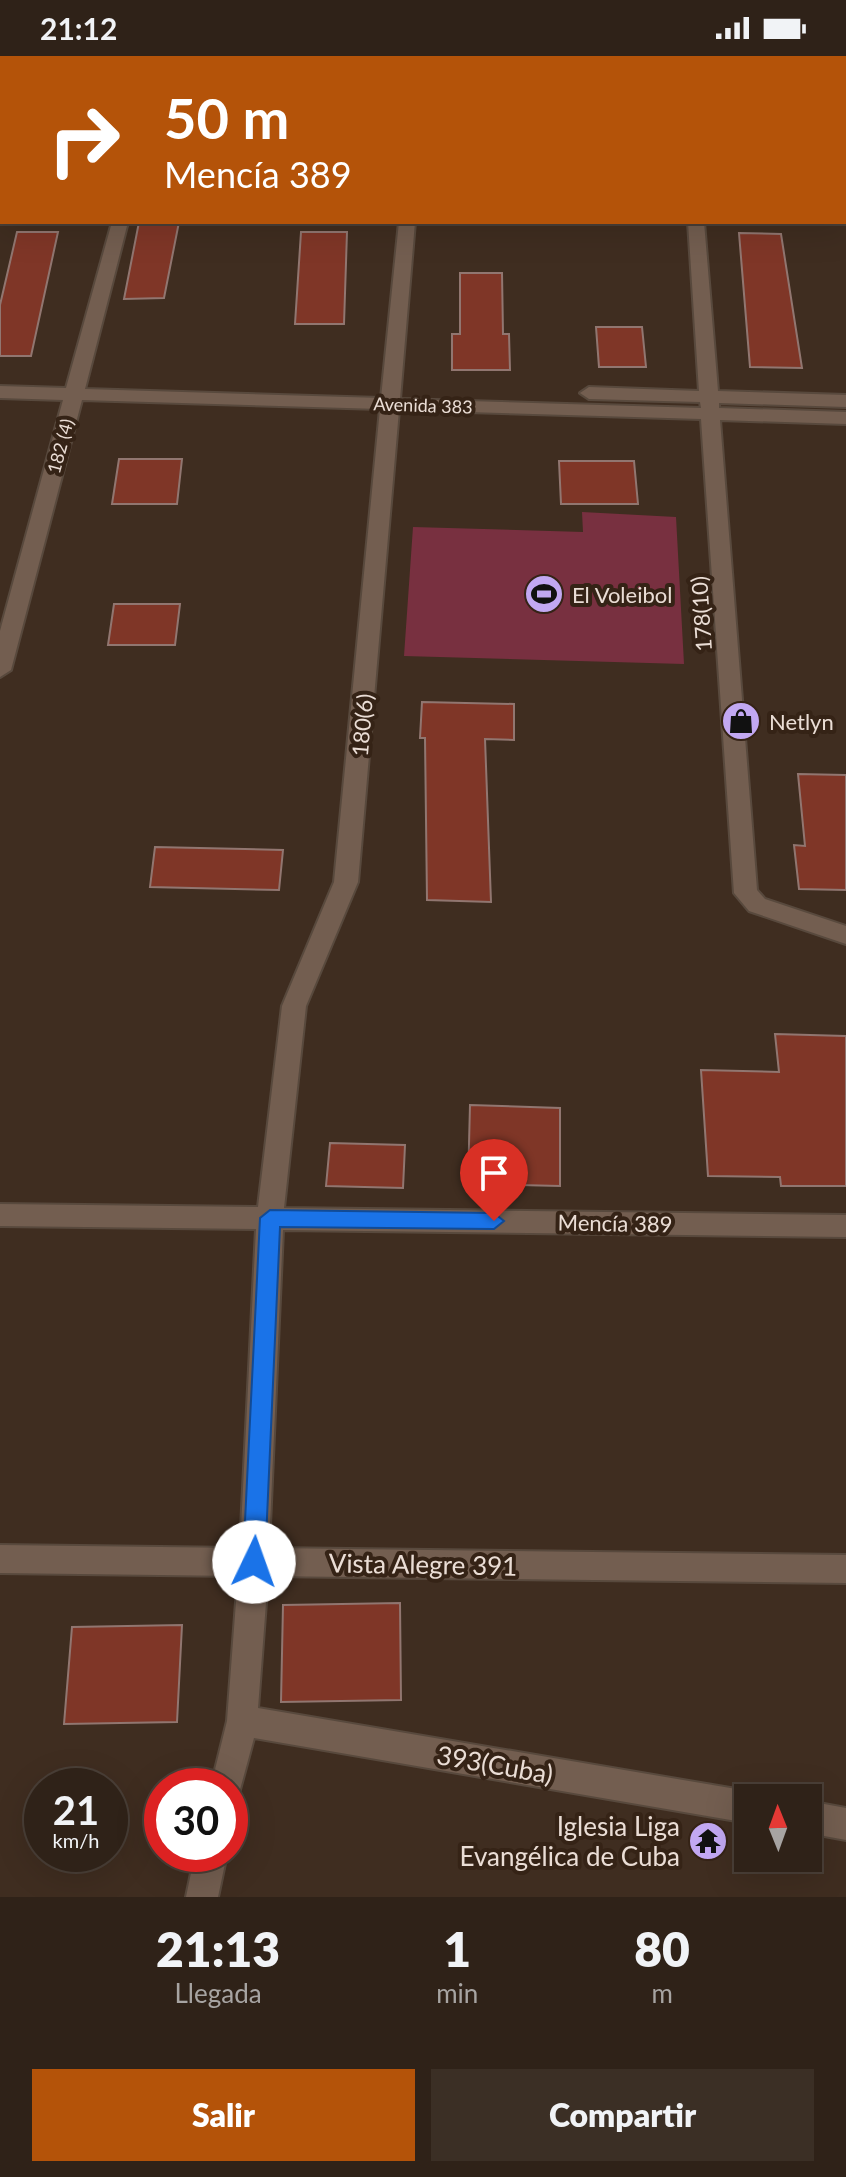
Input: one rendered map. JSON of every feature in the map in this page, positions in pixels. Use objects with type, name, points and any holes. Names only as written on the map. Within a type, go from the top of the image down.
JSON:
[{"type":"street","name":"182 (4)","points":[[0,670],[119,224]]},
{"type":"street","name":"180(6)","points":[[231,1768],[242,1721],[254,1562],[270,1218],[294,1006],[346,882],[407,224]]},
{"type":"street","name":"178(10)","points":[[696,224],[746,893],[757,905],[846,935]]},
{"type":"street","name":"Avenida 383","points":[[0,377],[76,387]]},
{"type":"street","name":"Avenida 383","points":[[0,392],[76,387],[390,396],[711,406],[846,418]]},
{"type":"street","name":"Avenida 383","points":[[711,406],[846,401]]},
{"type":"street","name":"Mencía 389","points":[[0,1215],[846,1226]]},
{"type":"street","name":"Vista Alegre 391","points":[[0,1559],[846,1569]]},
{"type":"street","name":"393(Cuba)","points":[[242,1721],[734,1805]]},
{"type":"street","points":[[822,1820],[846,1824]]},
{"type":"street","points":[[202,1897],[207,1872]]},
{"type":"shaded area","name":"El Voleibol","points":[[582,512],[676,517],[684,664],[404,656],[413,527],[583,532]]},
{"type":"building","points":[[139,224],[179,224],[164,298],[124,299]]},
{"type":"building","points":[[17,232],[58,232],[31,356],[0,356],[0,305]]},
{"type":"building","points":[[301,232],[347,232],[344,324],[295,324]]},
{"type":"building","points":[[739,233],[781,234],[802,368],[750,367]]},
{"type":"building","points":[[460,273],[502,273],[503,334],[509,334],[510,370],[452,370],[452,334],[460,334]]},
{"type":"building","points":[[596,327],[642,327],[646,367],[599,367]]},
{"type":"building","points":[[119,459],[182,459],[177,504],[112,504]]},
{"type":"building","points":[[559,461],[634,461],[638,504],[561,504]]},
{"type":"building","points":[[114,604],[180,604],[175,645],[108,645]]},
{"type":"building","points":[[422,702],[514,704],[514,740],[485,739],[491,902],[427,900],[425,738],[420,738]]},
{"type":"building","points":[[798,774],[846,775],[846,890],[799,889],[794,845],[805,846]]},
{"type":"building","points":[[155,847],[283,850],[279,890],[150,887]]},
{"type":"building","points":[[775,1034],[846,1036],[846,1186],[781,1186],[780,1177],[708,1176],[701,1070],[779,1072]]},
{"type":"building","points":[[470,1105],[560,1108],[560,1186],[468,1184]]},
{"type":"building","points":[[330,1143],[405,1145],[403,1188],[326,1186]]},
{"type":"building","points":[[400,1603],[401,1700],[281,1702],[283,1605]]},
{"type":"building","points":[[182,1625],[177,1722],[64,1724],[72,1627]]},
{"type":"place","name":"El Voleibol","points":[[544,594]]},
{"type":"place","name":"Netlyn","points":[[741,721]]},
{"type":"place","name":"Iglesia Liga Evangélica de Cuba","points":[[708,1841]]},
{"type":"route","points":[[254,1562],[270,1218],[494,1221]]}]
